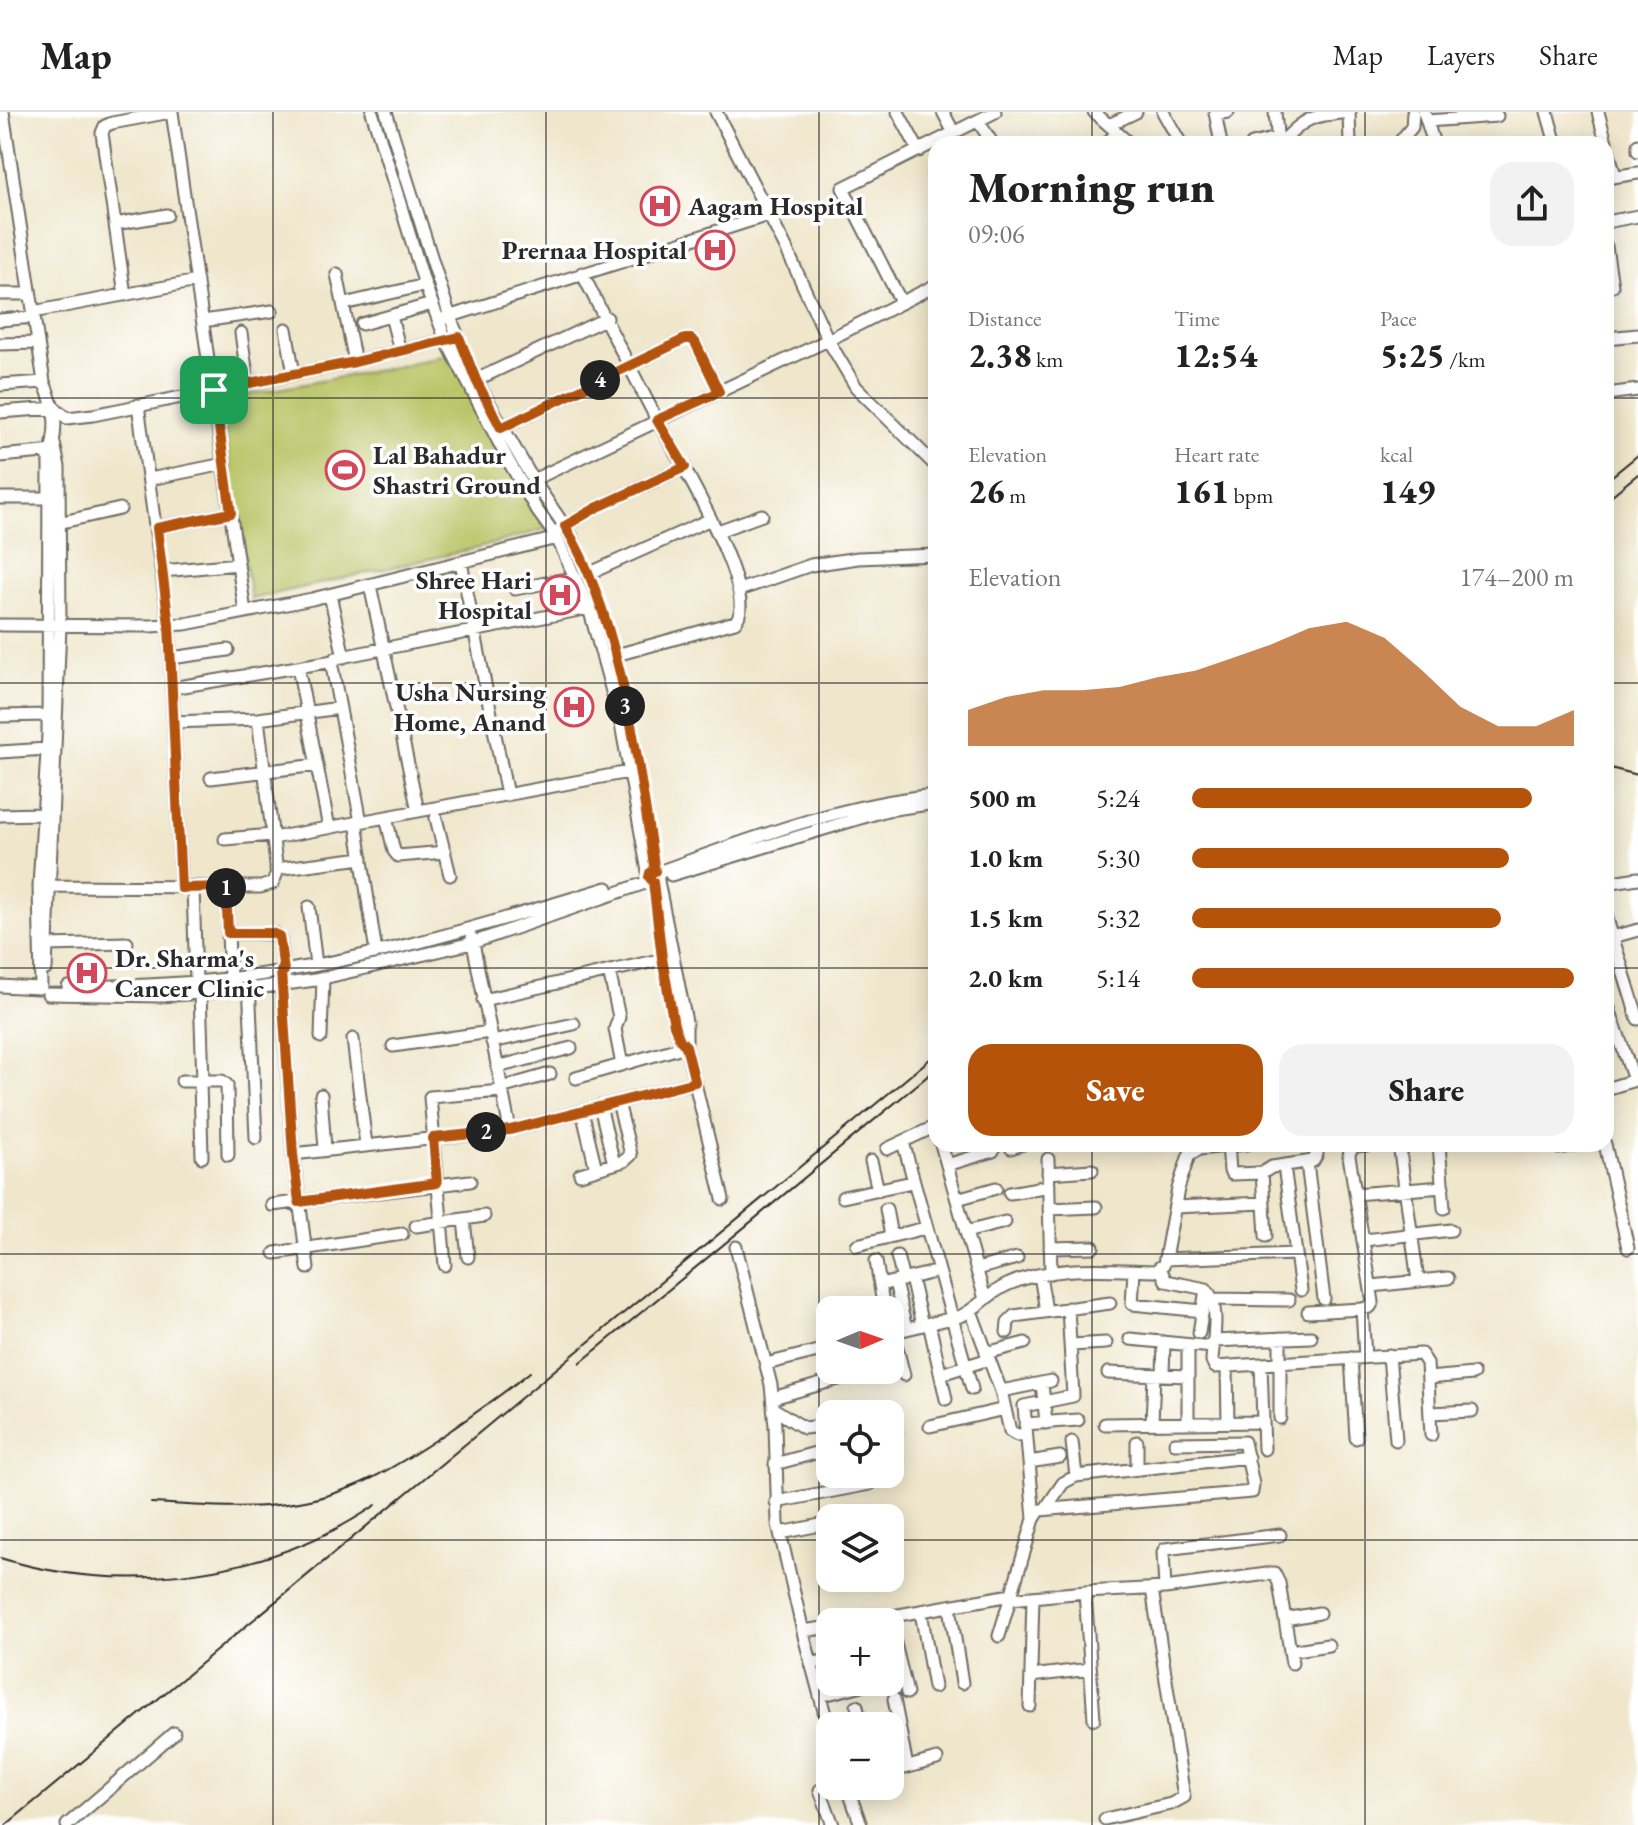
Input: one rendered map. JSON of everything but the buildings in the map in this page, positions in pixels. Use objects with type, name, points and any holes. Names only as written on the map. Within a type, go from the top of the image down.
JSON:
[{"type":"street","points":[[125,295],[102,133],[105,126],[112,123],[171,112],[245,612]]},
{"type":"street","points":[[372,112],[425,285],[432,304],[444,319]]},
{"type":"street","points":[[386,112],[444,319],[509,462],[582,575],[589,608],[610,656]]},
{"type":"street","points":[[716,112],[786,248],[828,340],[856,387],[928,458]]},
{"type":"street","points":[[898,112],[919,151]]},
{"type":"street","points":[[943,112],[954,133]]},
{"type":"street","points":[[948,136],[995,112]]},
{"type":"street","points":[[1094,112],[1121,136]]},
{"type":"street","points":[[1109,136],[1113,129],[1136,112]]},
{"type":"street","points":[[1163,112],[1176,136]]},
{"type":"street","points":[[1219,136],[1215,113],[1228,112]]},
{"type":"street","points":[[1275,112],[1277,136]]},
{"type":"street","points":[[1285,136],[1316,115],[1349,112],[1350,136]]},
{"type":"street","points":[[1405,136],[1412,127],[1413,112]]},
{"type":"street","points":[[1547,112],[1554,136]]},
{"type":"street","points":[[1598,112],[1603,136]]},
{"type":"street","points":[[1432,136],[1426,116],[1497,116]]},
{"type":"street","points":[[2,118],[6,168],[44,382],[55,408],[54,448],[59,467],[43,989]]},
{"type":"street","points":[[978,121],[988,136]]},
{"type":"street","points":[[901,302],[843,188],[928,146]]},
{"type":"street","points":[[1614,177],[1638,173]]},
{"type":"street","points":[[115,224],[167,215]]},
{"type":"street","points":[[444,319],[768,215]]},
{"type":"street","points":[[1614,220],[1638,216]]},
{"type":"street","points":[[582,273],[718,531],[739,590],[740,615],[735,622],[610,656]]},
{"type":"street","points":[[337,274],[355,362]]},
{"type":"street","points":[[0,320],[197,281]]},
{"type":"street","points":[[344,304],[425,285]]},
{"type":"street","points":[[533,480],[828,340],[928,289]]},
{"type":"street","points":[[0,294],[30,294]]},
{"type":"street","points":[[362,324],[432,304]]},
{"type":"street","points":[[203,321],[272,311]]},
{"type":"street","points":[[391,316],[400,351]]},
{"type":"street","points":[[476,380],[607,318]]},
{"type":"street","points":[[286,329],[294,374]]},
{"type":"street","points":[[241,333],[248,383]]},
{"type":"street","points":[[1614,337],[1638,335]]},
{"type":"street","points":[[0,412],[55,408],[67,418],[93,415],[355,362],[452,338]]},
{"type":"street","points":[[452,338],[501,428],[565,526],[610,656],[654,877],[674,1025],[686,1046],[723,1199]]},
{"type":"street","points":[[501,428],[685,339],[691,339],[719,392]]},
{"type":"street","points":[[0,344],[38,343]]},
{"type":"street","points":[[0,385],[44,382]]},
{"type":"street","points":[[1614,393],[1638,390]]},
{"type":"street","points":[[138,405],[169,625],[187,888],[198,987],[202,1157]]},
{"type":"street","points":[[0,456],[54,448]]},
{"type":"street","points":[[43,989],[48,945],[42,814],[55,626],[49,460],[54,448]]},
{"type":"street","points":[[150,479],[224,464]]},
{"type":"street","points":[[0,625],[169,625],[330,595],[555,535],[596,508],[685,467]]},
{"type":"street","points":[[0,498],[50,498]]},
{"type":"street","points":[[58,523],[120,509]]},
{"type":"street","points":[[157,528],[231,513]]},
{"type":"street","points":[[718,531],[762,515]]},
{"type":"street","points":[[515,589],[582,575],[711,519]]},
{"type":"street","points":[[739,590],[811,565],[858,558],[928,555]]},
{"type":"street","points":[[461,562],[507,795]]},
{"type":"street","points":[[163,571],[238,564]]},
{"type":"street","points":[[370,585],[418,811]]},
{"type":"street","points":[[330,595],[340,708],[376,952]]},
{"type":"street","points":[[172,688],[298,667],[589,608]]},
{"type":"street","points":[[171,658],[228,650]]},
{"type":"street","points":[[298,667],[329,828]]},
{"type":"street","points":[[174,722],[258,719],[340,708]]},
{"type":"street","points":[[0,716],[48,715]]},
{"type":"street","points":[[45,886],[187,888],[270,885],[276,878],[276,869],[258,719]]},
{"type":"street","points":[[0,752],[47,749]]},
{"type":"street","points":[[211,778],[317,765]]},
{"type":"street","points":[[225,839],[329,828],[634,771]]},
{"type":"street","points":[[0,994],[43,989],[162,986],[249,989],[323,978],[472,943],[804,822],[874,804],[928,796]]},
{"type":"street","points":[[198,987],[316,965],[471,930],[887,810],[928,804]]},
{"type":"street","points":[[0,815],[42,814]]},
{"type":"street","points":[[386,817],[398,856],[445,852]]},
{"type":"street","points":[[436,818],[450,875]]},
{"type":"street","points":[[276,869],[362,858]]},
{"type":"street","points":[[1614,882],[1638,878]]},
{"type":"street","points":[[226,887],[230,979]]},
{"type":"street","points":[[309,907],[316,965]]},
{"type":"street","points":[[471,930],[510,1130]]},
{"type":"street","points":[[1614,937],[1638,930]]},
{"type":"street","points":[[228,933],[276,934],[280,940],[293,1154],[308,1268]]},
{"type":"street","points":[[1614,940],[1634,992],[1638,1019]]},
{"type":"street","points":[[48,945],[127,943]]},
{"type":"street","points":[[483,1000],[667,958]]},
{"type":"street","points":[[609,971],[619,1017],[615,1029],[622,1065]]},
{"type":"street","points":[[249,976],[256,1138]]},
{"type":"street","points":[[321,1037],[323,978]]},
{"type":"street","points":[[0,986],[43,989]]},
{"type":"street","points":[[1614,1021],[1636,1079],[1614,1086]]},
{"type":"street","points":[[393,1046],[491,1037],[574,1024]]},
{"type":"street","points":[[353,1039],[366,1145]]},
{"type":"street","points":[[576,1078],[686,1046]]},
{"type":"street","points":[[497,1067],[571,1048]]},
{"type":"street","points":[[445,1265],[430,1097],[501,1089],[550,1074]]},
{"type":"street","points":[[182,1081],[222,1081],[227,1085],[228,1155]]},
{"type":"street","points":[[293,1154],[510,1130],[695,1082]]},
{"type":"street","points":[[321,1095],[325,1149]]},
{"type":"street","points":[[580,1174],[629,1159],[631,1155],[618,1102]]},
{"type":"street","points":[[600,1106],[614,1164]]},
{"type":"street","points":[[582,1111],[596,1169]]},
{"type":"street","points":[[887,1149],[928,1130]]},
{"type":"street","points":[[903,1142],[972,1389]]},
{"type":"street","points":[[943,1152],[985,1299]]},
{"type":"street","points":[[947,1165],[990,1152]]},
{"type":"street","points":[[1188,1152],[1162,1264],[1166,1281],[1209,1294],[1289,1300]]},
{"type":"street","points":[[1228,1152],[1230,1173],[1262,1173],[1272,1167],[1307,1163],[1316,1159],[1316,1152]]},
{"type":"street","points":[[1308,1312],[1362,1309],[1370,1307],[1373,1302],[1350,1152]]},
{"type":"street","points":[[1400,1152],[1418,1281]]},
{"type":"street","points":[[1440,1152],[1444,1208]]},
{"type":"street","points":[[1607,1152],[1628,1248]]},
{"type":"street","points":[[1046,1311],[1045,1274],[1050,1248],[1048,1159]]},
{"type":"street","points":[[871,1161],[878,1190]]},
{"type":"street","points":[[1307,1163],[1324,1299]]},
{"type":"street","points":[[1284,1166],[1301,1290]]},
{"type":"street","points":[[1010,1193],[1092,1170]]},
{"type":"street","points":[[1262,1173],[1266,1236]]},
{"type":"street","points":[[272,1205],[470,1181]]},
{"type":"street","points":[[843,1197],[912,1182]]},
{"type":"street","points":[[1355,1194],[1443,1187]]},
{"type":"street","points":[[957,1199],[996,1188]]},
{"type":"street","points":[[1175,1207],[1264,1203]]},
{"type":"street","points":[[1049,1209],[1096,1207]]},
{"type":"street","points":[[886,1209],[891,1236]]},
{"type":"street","points":[[416,1226],[484,1216]]},
{"type":"street","points":[[464,1220],[468,1257]]},
{"type":"street","points":[[966,1232],[1005,1222]]},
{"type":"street","points":[[857,1245],[925,1228]]},
{"type":"street","points":[[1364,1240],[1451,1230]]},
{"type":"street","points":[[275,1253],[402,1234]]},
{"type":"street","points":[[736,1247],[766,1364],[773,1404],[776,1502],[816,1682]]},
{"type":"street","points":[[1050,1248],[1093,1247]]},
{"type":"street","points":[[897,1256],[903,1280],[906,1329],[971,1311],[1005,1285],[1045,1274],[1155,1271],[1162,1264],[1296,1254]]},
{"type":"street","points":[[977,1269],[1017,1258]]},
{"type":"street","points":[[876,1261],[882,1296]]},
{"type":"street","points":[[880,1285],[939,1271]]},
{"type":"street","points":[[1134,1271],[1132,1304],[1203,1311]]},
{"type":"street","points":[[1372,1286],[1448,1278]]},
{"type":"street","points":[[903,1280],[926,1324],[946,1399]]},
{"type":"street","points":[[1199,1333],[1209,1294]]},
{"type":"street","points":[[1209,1294],[1215,1367],[1421,1354],[1427,1363],[1431,1435]]},
{"type":"street","points":[[1007,1332],[1008,1322],[1014,1316],[1110,1303]]},
{"type":"street","points":[[1034,1519],[1025,1404],[1073,1396],[1068,1308]]},
{"type":"street","points":[[1362,1309],[1365,1357]]},
{"type":"street","points":[[971,1311],[1001,1391],[1010,1431],[1017,1435],[1046,1423],[1078,1420]]},
{"type":"street","points":[[1130,1339],[1188,1345],[1311,1337]]},
{"type":"street","points":[[1280,1338],[1280,1418]]},
{"type":"street","points":[[1152,1423],[1164,1342]]},
{"type":"street","points":[[941,1374],[1025,1343]]},
{"type":"street","points":[[1071,1345],[1106,1343]]},
{"type":"street","points":[[1188,1345],[1188,1422]]},
{"type":"street","points":[[766,1364],[816,1352]]},
{"type":"street","points":[[1389,1355],[1396,1440]]},
{"type":"street","points":[[1351,1358],[1356,1438]]},
{"type":"street","points":[[1261,1365],[1264,1449]]},
{"type":"street","points":[[1227,1367],[1228,1422]]},
{"type":"street","points":[[1108,1373],[1188,1376]]},
{"type":"street","points":[[1428,1378],[1473,1374]]},
{"type":"street","points":[[1001,1391],[1046,1382],[1046,1423]]},
{"type":"street","points":[[773,1404],[829,1384]]},
{"type":"street","points":[[773,1404],[804,1428],[816,1427]]},
{"type":"street","points":[[930,1426],[1005,1409]]},
{"type":"street","points":[[1430,1413],[1472,1411]]},
{"type":"street","points":[[1105,1424],[1263,1422]]},
{"type":"street","points":[[999,1636],[1036,1513],[1046,1508],[1252,1492],[1245,1444],[1240,1441],[1175,1443]]},
{"type":"street","points":[[1072,1442],[1076,1476]]},
{"type":"street","points":[[1137,1442],[1137,1469]]},
{"type":"street","points":[[775,1464],[816,1453]]},
{"type":"street","points":[[1029,1462],[1060,1457]]},
{"type":"street","points":[[1046,1508],[1063,1483],[1076,1476],[1248,1457]]},
{"type":"street","points":[[776,1502],[849,1488]]},
{"type":"street","points":[[781,1533],[816,1526]]},
{"type":"street","points":[[1165,1588],[1165,1549],[1280,1535]]},
{"type":"street","points":[[904,1617],[1010,1597],[1165,1588],[1274,1573],[1279,1583],[1291,1657],[1328,1645]]},
{"type":"street","points":[[1105,1819],[1171,1804],[1184,1797],[1152,1589]]},
{"type":"street","points":[[1085,1592],[1094,1719]]},
{"type":"street","points":[[1030,1706],[1033,1597]]},
{"type":"street","points":[[950,1607],[962,1683]]},
{"type":"street","points":[[921,1612],[934,1687]]},
{"type":"street","points":[[1285,1619],[1319,1613]]},
{"type":"street","points":[[803,1631],[816,1629]]},
{"type":"street","points":[[811,1664],[816,1663]]},
{"type":"street","points":[[1031,1676],[1090,1669]]},
{"type":"street","points":[[904,1688],[907,1693]]},
{"type":"street","points":[[820,1696],[824,1712]]},
{"type":"street","points":[[894,1699],[907,1767]]},
{"type":"street","points":[[857,1706],[858,1712]]},
{"type":"street","points":[[67,1825],[174,1733]]},
{"type":"street","points":[[904,1768],[937,1759]]},
{"type":"street","points":[[824,1800],[833,1825]]},
{"type":"street","points":[[852,1800],[861,1825]]},
{"type":"green space","points":[[452,353],[552,527],[478,548],[251,599],[220,400],[405,365]]},
{"type":"railway","points":[[1614,474],[1638,455]]},
{"type":"railway","points":[[1614,494],[1638,474]]},
{"type":"railway","points":[[1614,769],[1638,775]]},
{"type":"railway","points":[[6,1825],[928,1061]]},
{"type":"railway","points":[[580,1363],[928,1076]]},
{"type":"railway","points":[[151,1503],[252,1507],[310,1500],[353,1487],[412,1456],[530,1372]]},
{"type":"railway","points":[[0,1558],[47,1570],[96,1576],[145,1577],[194,1573],[242,1564],[289,1549],[334,1530],[376,1505]]},
{"type":"place","name":"Aagam Hospital","points":[[660,206]]},
{"type":"place","name":"Prernaa Hospital","points":[[715,250]]},
{"type":"place","name":"Lal Bahadur Shastri Ground","points":[[345,470]]},
{"type":"place","name":"Shree Hari Hospital","points":[[560,595]]},
{"type":"place","name":"Usha Nursing Home, Anand","points":[[574,707]]},
{"type":"place","name":"Dr. Sharma's Cancer Clinic","points":[[87,973]]},
{"type":"route","points":[[459,337],[476,380],[501,428],[685,339],[695,342],[719,392],[657,420],[685,467],[596,508],[565,526],[597,598],[615,655],[639,770],[655,871],[650,873],[649,879],[653,882],[674,1025],[686,1046],[695,1082],[510,1130],[433,1138],[437,1183],[299,1202],[279,936],[272,933],[228,933],[226,887],[181,888],[169,625],[157,528],[231,513],[214,390],[355,362],[459,337]]}]
